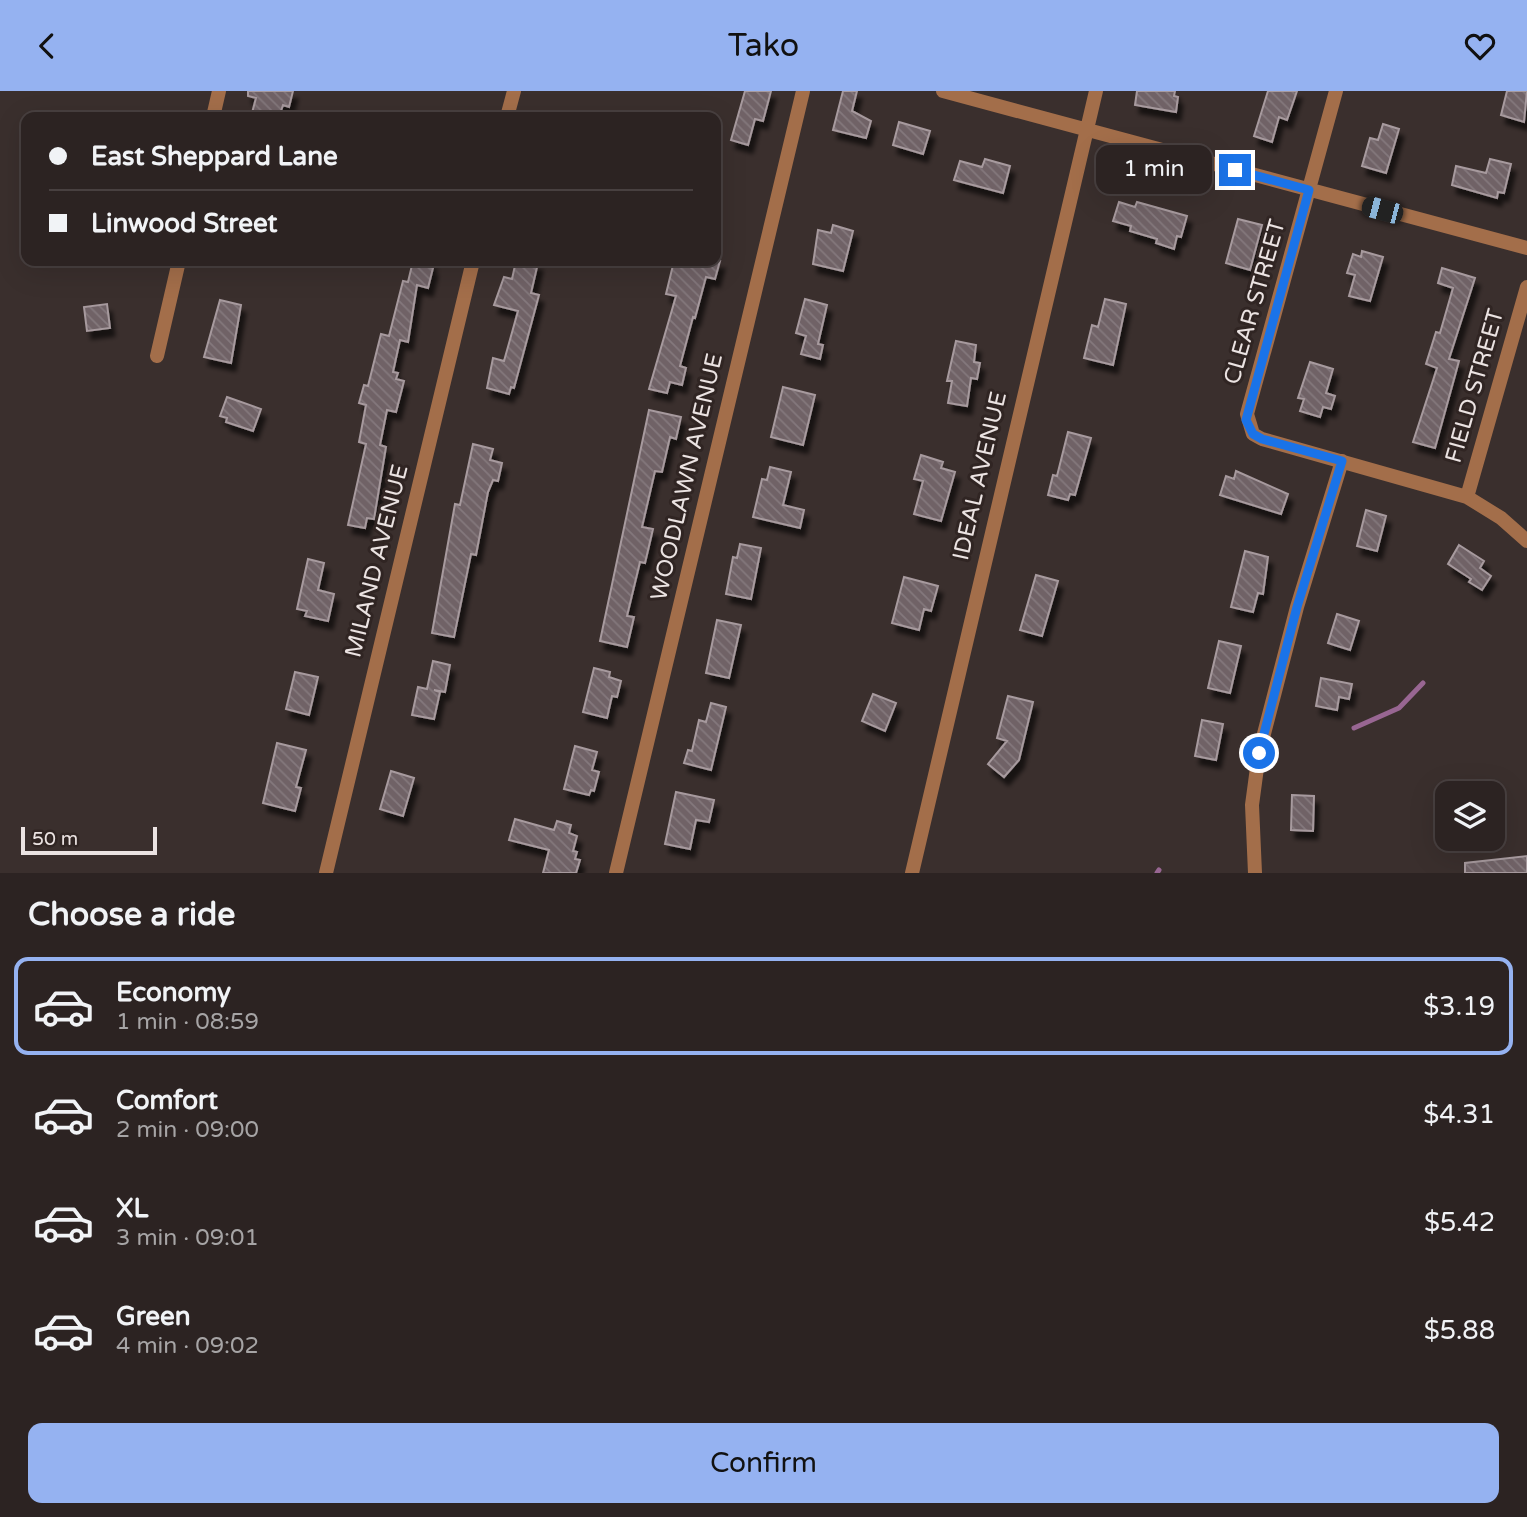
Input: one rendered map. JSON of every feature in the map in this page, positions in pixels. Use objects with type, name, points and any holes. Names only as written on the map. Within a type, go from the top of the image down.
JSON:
[{"type":"street","points":[[214,112],[219,91]]},
{"type":"street","points":[[508,112],[513,91]]},
{"type":"street","name":"WOODLAWN AVENUE","points":[[616,873],[803,91]]},
{"type":"street","points":[[943,91],[1527,248]]},
{"type":"street","name":"IDEAL AVENUE","points":[[912,873],[1096,91]]},
{"type":"street","name":"CLEAR STREET","points":[[1336,91],[1246,420],[1253,434],[1262,439],[1342,461]]},
{"type":"street","points":[[157,356],[178,266]]},
{"type":"street","name":"MILAND AVENUE","points":[[326,873],[472,266]]},
{"type":"street","name":"FIELD STREET","points":[[1468,497],[1527,287]]},
{"type":"street","points":[[1255,873],[1252,805],[1259,753],[1297,607],[1342,461],[1468,497],[1501,518],[1527,541]]},
{"type":"building","points":[[248,91],[293,91],[289,107],[283,105],[281,112],[252,112],[256,98],[248,96]]},
{"type":"building","points":[[745,91],[771,91],[763,121],[755,119],[748,145],[731,140]]},
{"type":"building","points":[[843,91],[857,91],[852,111],[871,121],[866,138],[833,130]]},
{"type":"building","points":[[1137,91],[1175,91],[1174,96],[1178,97],[1176,112],[1135,105]]},
{"type":"building","points":[[1268,91],[1297,91],[1287,120],[1279,117],[1272,142],[1254,136]]},
{"type":"building","points":[[1507,91],[1527,91],[1524,122],[1501,115]]},
{"type":"building","points":[[899,122],[930,131],[923,154],[893,145]]},
{"type":"building","points":[[1383,124],[1399,129],[1386,173],[1362,166],[1370,138],[1378,140]]},
{"type":"building","points":[[985,159],[1010,166],[1003,193],[954,180],[960,161],[982,167]]},
{"type":"building","points":[[1490,159],[1511,164],[1504,193],[1498,192],[1497,198],[1452,185],[1456,166],[1486,173]]},
{"type":"building","points":[[1119,202],[1135,207],[1137,202],[1187,216],[1181,237],[1177,236],[1174,249],[1156,243],[1157,239],[1130,231],[1131,226],[1113,221]]},
{"type":"building","points":[[1238,219],[1262,225],[1250,270],[1226,263]]},
{"type":"building","points":[[833,225],[853,231],[843,271],[813,264],[818,230],[831,233]]},
{"type":"building","points":[[1362,251],[1383,257],[1370,301],[1349,296],[1355,275],[1347,273],[1353,254],[1361,257]]},
{"type":"building","points":[[412,266],[433,268],[428,288],[417,285],[408,342],[400,340],[393,372],[398,373],[396,379],[404,381],[396,412],[387,410],[380,445],[386,447],[374,519],[367,518],[365,528],[348,525],[366,444],[359,442],[366,405],[359,403],[364,385],[368,386],[381,334],[389,336],[403,281],[408,282]]},
{"type":"building","points":[[515,266],[537,266],[531,293],[539,295],[514,388],[511,387],[509,394],[487,388],[493,358],[504,361],[518,311],[494,305],[504,277],[512,279]]},
{"type":"building","points":[[673,266],[719,266],[715,279],[706,277],[695,318],[693,317],[680,366],[686,368],[682,385],[670,382],[667,393],[649,389],[676,296],[666,294]]},
{"type":"building","points":[[1442,268],[1475,278],[1449,359],[1459,361],[1435,448],[1413,442],[1437,368],[1426,364],[1436,332],[1440,333],[1453,288],[1438,283]]},
{"type":"building","points":[[805,299],[827,305],[818,344],[823,345],[820,359],[801,354],[806,336],[796,333]]},
{"type":"building","points":[[1105,299],[1126,304],[1113,365],[1084,358],[1092,325],[1098,327]]},
{"type":"building","points":[[220,300],[241,305],[231,363],[204,357]]},
{"type":"building","points":[[107,304],[110,328],[87,331],[84,307]]},
{"type":"building","points":[[956,341],[976,345],[974,362],[980,363],[977,379],[971,378],[967,406],[948,403],[952,381],[947,381]]},
{"type":"building","points":[[1310,362],[1333,369],[1326,393],[1335,396],[1331,409],[1323,407],[1320,417],[1300,411],[1304,399],[1298,398]]},
{"type":"building","points":[[783,387],[815,395],[803,445],[771,437]]},
{"type":"building","points":[[227,397],[261,409],[253,431],[226,422],[227,418],[220,416]]},
{"type":"building","points":[[649,410],[681,417],[676,439],[670,437],[662,472],[655,471],[642,527],[653,529],[645,563],[640,562],[627,616],[634,617],[627,647],[600,641]]},
{"type":"building","points":[[1068,432],[1091,438],[1075,495],[1070,494],[1068,500],[1048,495],[1053,475],[1057,476]]},
{"type":"building","points":[[473,444],[493,449],[490,460],[502,463],[498,481],[493,480],[488,492],[476,555],[471,554],[454,637],[432,633],[455,504],[460,505]]},
{"type":"building","points":[[921,455],[943,462],[941,468],[955,472],[941,521],[914,514],[923,481],[914,479]]},
{"type":"building","points":[[770,467],[791,472],[783,505],[804,510],[800,528],[753,517],[762,479],[767,480]]},
{"type":"building","points":[[1236,471],[1288,494],[1281,514],[1220,495],[1226,476],[1234,479]]},
{"type":"building","points":[[1366,510],[1386,516],[1377,551],[1357,546]]},
{"type":"building","points":[[740,544],[761,548],[751,599],[726,594],[733,557],[737,558]]},
{"type":"building","points":[[1459,545],[1484,561],[1480,568],[1491,576],[1482,590],[1448,564]]},
{"type":"building","points":[[1245,551],[1268,557],[1263,594],[1258,593],[1253,612],[1231,607]]},
{"type":"building","points":[[308,559],[324,563],[318,590],[334,594],[328,621],[305,616],[307,611],[297,609]]},
{"type":"building","points":[[1036,575],[1058,581],[1042,636],[1020,630]]},
{"type":"building","points":[[904,577],[938,586],[931,611],[924,609],[919,630],[892,623]]},
{"type":"building","points":[[1337,614],[1359,621],[1350,650],[1328,643]]},
{"type":"building","points":[[717,620],[741,625],[729,678],[706,673]]},
{"type":"building","points":[[1219,641],[1241,646],[1230,693],[1208,688]]},
{"type":"building","points":[[433,661],[450,665],[445,692],[434,690],[440,692],[434,719],[412,715],[418,687],[427,689]]},
{"type":"building","points":[[594,668],[610,672],[609,677],[621,681],[617,697],[612,696],[607,718],[583,712]]},
{"type":"building","points":[[295,672],[318,677],[309,715],[286,709]]},
{"type":"building","points":[[1321,678],[1352,684],[1349,699],[1339,697],[1337,710],[1316,706]]},
{"type":"building","points":[[873,694],[896,703],[885,731],[862,721]]},
{"type":"building","points":[[1008,696],[1033,702],[1019,760],[1004,777],[988,764],[1007,741],[997,738]]},
{"type":"building","points":[[711,703],[726,707],[711,770],[684,763],[688,750],[692,751],[699,720],[706,722]]},
{"type":"building","points":[[1202,720],[1223,724],[1216,760],[1195,756]]},
{"type":"building","points":[[277,743],[306,750],[296,787],[301,788],[295,811],[263,803]]},
{"type":"building","points":[[575,746],[597,752],[592,770],[599,772],[594,791],[591,790],[589,795],[564,789]]},
{"type":"building","points":[[391,771],[414,778],[403,816],[380,809]]},
{"type":"building","points":[[676,792],[714,800],[709,822],[696,820],[690,849],[665,844]]},
{"type":"building","points":[[1292,795],[1314,796],[1313,831],[1291,830]]},
{"type":"building","points":[[515,819],[554,830],[557,821],[571,825],[569,833],[577,836],[573,851],[577,852],[575,859],[580,860],[576,873],[543,873],[549,850],[509,840]]},
{"type":"building","points":[[1527,856],[1527,873],[1465,873],[1465,863]]},
{"type":"waterway","points":[[1354,728],[1399,708],[1423,683]]},
{"type":"route","points":[[1235,170],[1309,190],[1246,420],[1253,434],[1262,439],[1342,461],[1297,607],[1259,753]]}]
